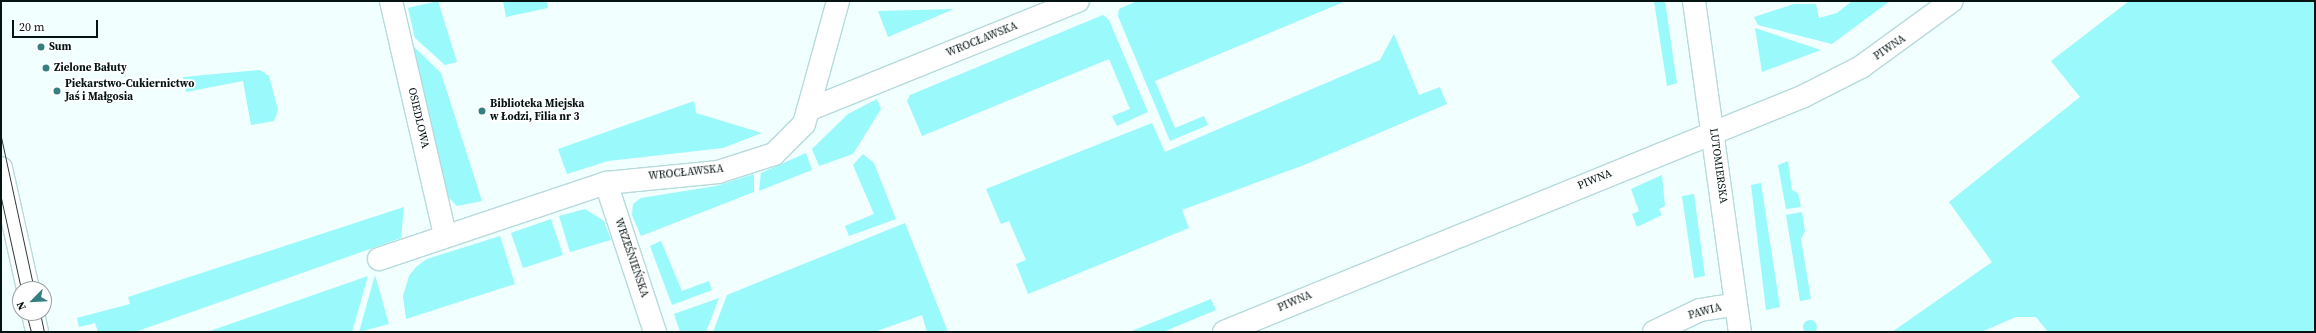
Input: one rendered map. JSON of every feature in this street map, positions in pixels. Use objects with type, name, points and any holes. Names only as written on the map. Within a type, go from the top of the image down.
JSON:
[{"type":"street","name":"OSIEDLOWA","points":[[391,1],[445,235]]},
{"type":"street","points":[[808,110],[838,1]]},
{"type":"street","name":"WROCŁAWSKA","points":[[379,259],[445,235],[606,183],[718,172],[774,154],[790,142],[804,124],[808,110],[1078,1]]},
{"type":"street","name":"LUTOMIERSKA","points":[[1694,1],[1714,133],[1740,332]]},
{"type":"street","name":"PIWNA","points":[[1224,332],[1804,96],[1861,67],[1952,1]]},
{"type":"street","points":[[1,168],[26,281]]},
{"type":"street","name":"WRZEŚNIEŃSKA","points":[[606,183],[656,332]]},
{"type":"street","name":"PAWIA","points":[[1654,332],[1691,314],[1736,304]]},
{"type":"street","points":[[35,321],[37,332]]},
{"type":"shaded area","points":[[438,1],[457,62],[445,65],[415,38],[408,8]]},
{"type":"shaded area","points":[[503,1],[547,1],[548,8],[506,17]]},
{"type":"shaded area","points":[[1137,1],[1346,1],[1155,81],[1175,128],[1204,116],[1208,125],[1170,141],[1118,16],[1119,9]]},
{"type":"shaded area","points":[[1654,1],[1665,1],[1677,83],[1667,86]]},
{"type":"shaded area","points":[[1852,1],[1890,1],[1832,44],[1758,25],[1754,17],[1794,4],[1816,4],[1819,18],[1837,13]]},
{"type":"shaded area","points":[[2129,1],[2315,1],[2315,332],[2048,332],[2036,317],[2016,317],[1981,332],[1892,332],[1992,262],[1949,202],[2080,97],[2051,61]]},
{"type":"shaded area","points":[[954,9],[888,37],[878,11],[879,11]]},
{"type":"shaded area","points":[[1103,15],[1109,20],[1148,112],[1117,126],[1112,116],[1130,109],[1109,59],[922,136],[907,101],[910,95]]},
{"type":"shaded area","points":[[1755,28],[1821,50],[1762,72]]},
{"type":"shaded area","points":[[1394,34],[1419,95],[1440,87],[1447,104],[1304,165],[1182,210],[1189,228],[1028,294],[1016,264],[1026,260],[1009,221],[1001,224],[986,189],[1152,123],[1165,152],[1380,60]]},
{"type":"shaded area","points":[[409,42],[441,73],[482,201],[457,206],[443,192]]},
{"type":"shaded area","points":[[260,70],[269,76],[278,110],[274,121],[251,125],[243,81],[186,92],[183,77]]},
{"type":"shaded area","points":[[877,99],[881,109],[853,154],[819,166],[812,149],[848,114]]},
{"type":"shaded area","points":[[694,101],[696,113],[762,133],[723,148],[608,161],[567,174],[558,149]]},
{"type":"shaded area","points":[[806,153],[812,170],[759,191],[761,173]]},
{"type":"shaded area","points":[[863,154],[874,163],[896,219],[849,236],[845,226],[874,214],[853,165]]},
{"type":"shaded area","points":[[1788,161],[1792,190],[1798,193],[1801,207],[1786,209],[1778,165]]},
{"type":"shaded area","points":[[754,174],[754,192],[641,236],[632,215],[633,204],[641,198],[716,186]]},
{"type":"shaded area","points":[[1662,175],[1665,206],[1659,209],[1662,215],[1637,227],[1632,214],[1639,211],[1631,189]]},
{"type":"shaded area","points":[[1761,183],[1780,307],[1766,310],[1751,185]]},
{"type":"shaded area","points":[[1694,194],[1705,276],[1694,278],[1682,196]]},
{"type":"shaded area","points":[[404,207],[401,238],[135,332],[98,332],[95,323],[79,327],[77,318],[130,304],[128,297]]},
{"type":"shaded area","points":[[585,209],[604,221],[611,240],[570,252],[559,216]]},
{"type":"shaded area","points":[[1802,212],[1805,231],[1801,239],[1811,299],[1800,301],[1786,215]]},
{"type":"shaded area","points":[[551,219],[563,255],[523,268],[511,233]]},
{"type":"shaded area","points":[[905,223],[948,332],[927,332],[922,315],[874,332],[713,332],[727,295]]},
{"type":"shaded area","points":[[500,236],[515,284],[406,319],[403,296],[409,276],[416,267],[427,259]]},
{"type":"shaded area","points":[[661,241],[682,291],[709,281],[712,290],[672,305],[650,246]]},
{"type":"shaded area","points":[[375,275],[389,324],[359,332]]},
{"type":"shaded area","points":[[368,276],[352,332],[207,332]]},
{"type":"shaded area","points":[[719,298],[706,332],[680,332],[674,314]]},
{"type":"shaded area","points":[[1211,299],[1216,310],[1163,332],[1129,332]]},
{"type":"shaded area","points":[[1810,320],[1815,322],[1817,327],[1815,332],[1810,334],[1805,332],[1803,327],[1805,322]]},
{"type":"tram line","points":[[1,137],[32,281]]},
{"type":"tram line","points":[[1,198],[19,281]]},
{"type":"tram line","points":[[28,321],[31,332]]},
{"type":"tram line","points":[[42,321],[44,332]]},
{"type":"place","name":"Sum","points":[[41,47]]},
{"type":"place","name":"Zielone Bałuty","points":[[46,68]]},
{"type":"place","name":"Piekarstwo-Cukiernictwo Jaś i Małgosia","points":[[57,91]]},
{"type":"place","name":"Biblioteka Miejska w Łodzi, Filia nr 3","points":[[482,111]]}]
